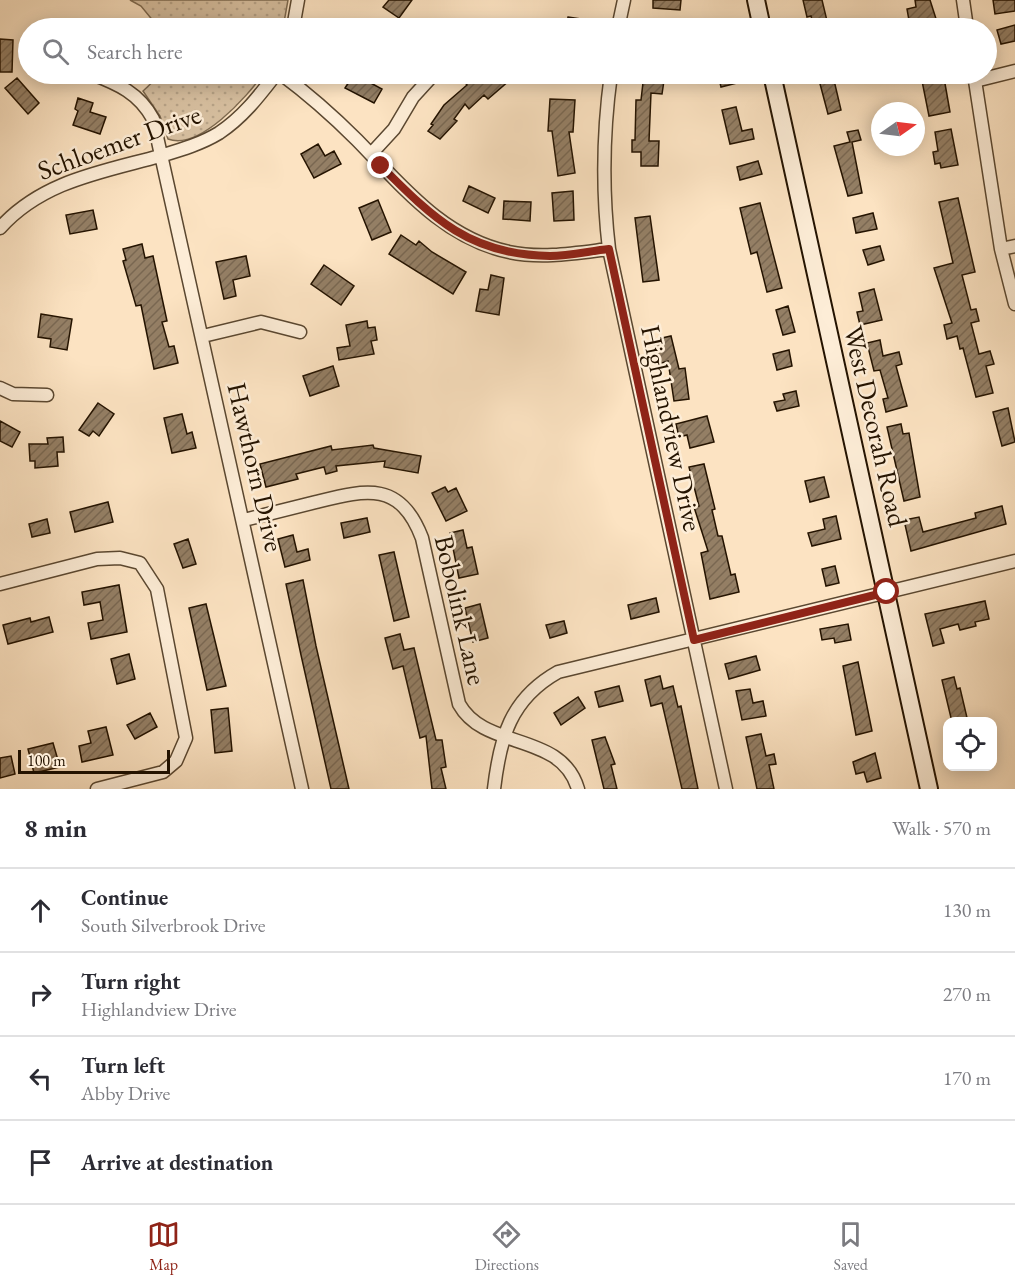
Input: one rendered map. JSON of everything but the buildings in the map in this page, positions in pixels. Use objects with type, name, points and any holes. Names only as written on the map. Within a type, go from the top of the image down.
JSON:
[{"type":"street","points":[[295,18],[298,0]]},
{"type":"street","points":[[620,18],[624,0]]},
{"type":"street","points":[[756,0],[760,18]]},
{"type":"street","points":[[963,0],[966,18]]},
{"type":"street","points":[[997,74],[1015,71]]},
{"type":"street","name":"Hawthorn Drive","points":[[118,84],[139,98],[153,119],[163,155],[302,789]]},
{"type":"street","name":"Schloemer Drive","points":[[0,228],[12,214],[36,196],[61,185],[193,146],[218,134],[240,116],[267,84]]},
{"type":"street","points":[[294,84],[313,98],[414,199],[448,228],[481,245],[511,253],[551,256],[609,249]]},
{"type":"street","points":[[370,154],[394,129],[413,97],[425,84]]},
{"type":"street","name":"Highlandview Drive","points":[[610,84],[605,126],[604,197],[609,249],[726,789]]},
{"type":"street","name":"West Decorah Road","points":[[774,84],[929,789]]},
{"type":"street","points":[[976,84],[1001,249],[1015,304]]},
{"type":"street","points":[[1001,249],[1015,246]]},
{"type":"street","points":[[203,336],[261,322],[300,332]]},
{"type":"street","points":[[0,388],[13,394],[47,395]]},
{"type":"street","name":"Bobolink Lane","points":[[244,520],[360,491],[387,496],[400,503],[413,519],[422,538],[459,704],[473,722],[550,752],[567,765],[578,789]]},
{"type":"street","points":[[0,584],[97,559],[120,558],[140,564],[157,589],[186,738],[176,761],[163,772],[97,789]]},
{"type":"street","points":[[494,789],[499,747],[504,735],[528,694],[558,672],[1015,561]]},
{"type":"shaded area","points":[[130,0],[288,0],[285,18],[151,18],[141,6]]},
{"type":"shaded area","points":[[150,84],[255,84],[235,107],[208,130],[180,141],[168,139],[160,116],[143,91]]},
{"type":"route","points":[[381,166],[414,199],[448,228],[481,245],[511,253],[551,256],[609,249],[694,640],[887,592]]}]
